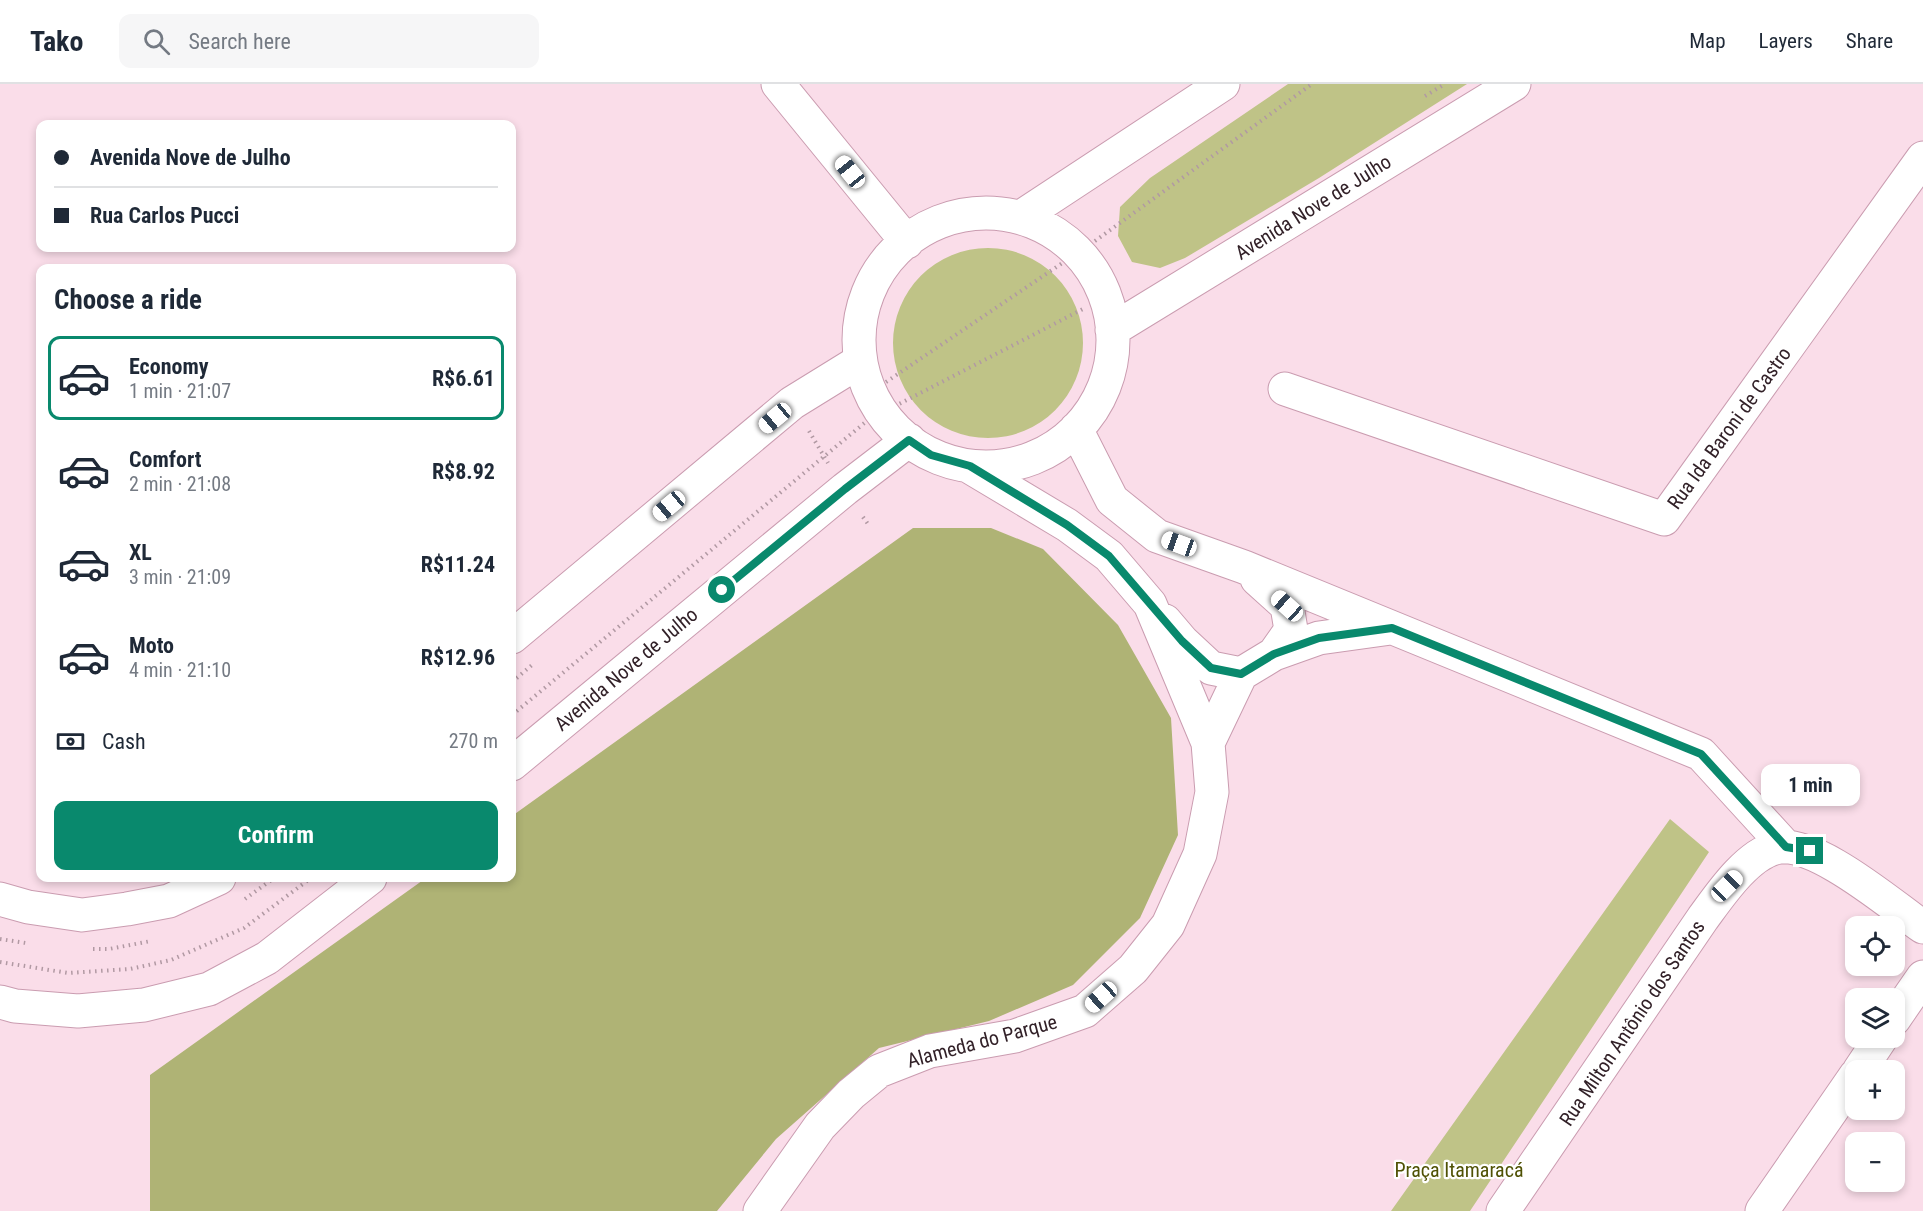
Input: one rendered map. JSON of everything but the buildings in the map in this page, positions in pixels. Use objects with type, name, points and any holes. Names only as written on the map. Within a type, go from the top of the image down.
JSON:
[{"type":"street","points":[[778,84],[907,242]]},
{"type":"street","points":[[1021,217],[1223,84]]},
{"type":"street","name":"Avenida Nove de Julho","points":[[1112,330],[1514,84]]},
{"type":"street","name":"Rua Ida Baroni de Castro","points":[[1285,389],[1664,519],[1923,158]]},
{"type":"street","points":[[978,213],[1021,217],[1056,234],[1091,267],[1110,306],[1114,349],[1104,391],[1081,425],[1050,451],[1011,465],[970,466],[931,455],[898,432],[877,402],[860,361],[860,321],[873,282],[899,247],[935,223],[978,213]]},
{"type":"street","points":[[516,634],[792,403],[860,361]]},
{"type":"street","points":[[1076,429],[1112,500],[1157,536],[1244,567],[1701,754],[1781,848],[1810,851],[1833,863],[1923,927]]},
{"type":"street","name":"Avenida Nove de Julho","points":[[516,761],[845,489],[909,440]]},
{"type":"street","name":"Alameda do Parque","points":[[760,1211],[820,1126],[851,1094],[879,1071],[930,1051],[1015,1036],[1085,1011],[1132,969],[1168,925],[1200,855],[1212,792],[1208,742],[1150,604],[1109,556],[1067,525],[970,466]]},
{"type":"street","points":[[1244,567],[1287,606],[1291,630],[1274,654]]},
{"type":"street","points":[[1150,604],[1182,641],[1211,668],[1241,674]]},
{"type":"street","points":[[1208,742],[1241,674],[1274,654],[1319,638],[1392,628]]},
{"type":"street","name":"Rua Milton Antônio dos Santos","points":[[1503,1211],[1727,886],[1762,855],[1781,848]]},
{"type":"street","points":[[0,899],[28,908],[82,915],[169,901],[210,882]]},
{"type":"street","points":[[0,1002],[15,1006],[78,1011],[144,1005],[209,989],[267,958],[365,882]]},
{"type":"street","points":[[1905,1003],[1923,977]]},
{"type":"street","points":[[1762,1211],[1845,1092]]},
{"type":"path","points":[[516,712],[868,420],[877,402],[1077,253],[1312,84]]},
{"type":"path","points":[[877,402],[1079,312]]},
{"type":"path","points":[[792,403],[868,524]]},
{"type":"path","points":[[801,440],[819,427]]},
{"type":"path","points":[[516,679],[539,660]]},
{"type":"path","points":[[0,962],[68,973],[130,969],[171,960],[244,928],[306,882]]},
{"type":"green space","points":[[1288,84],[1467,84],[1319,178],[1185,258],[1160,268],[1132,262],[1118,236],[1120,207],[1150,178]]},
{"type":"green space","points":[[979,248],[997,248],[1033,259],[1055,276],[1067,290],[1076,307],[1083,343],[1076,379],[1067,396],[1055,410],[1033,427],[1016,434],[997,438],[979,438],[943,427],[921,410],[909,396],[897,371],[893,352],[893,334],[904,298],[921,276],[935,264],[960,252]]},
{"type":"green space","points":[[913,528],[991,528],[1043,549],[1118,625],[1171,718],[1178,835],[1140,918],[1073,985],[989,1021],[879,1048],[776,1139],[717,1211],[150,1211],[150,1075],[420,882],[516,882],[516,813]]},
{"type":"green space","name":"Praça Itamaracá","points":[[1670,819],[1709,852],[1470,1211],[1391,1211]]},
{"type":"route","points":[[722,590],[845,489],[909,440],[931,455],[970,466],[1067,525],[1109,556],[1182,641],[1211,668],[1241,674],[1274,654],[1319,638],[1392,628],[1701,754],[1786,847],[1810,851]]}]
